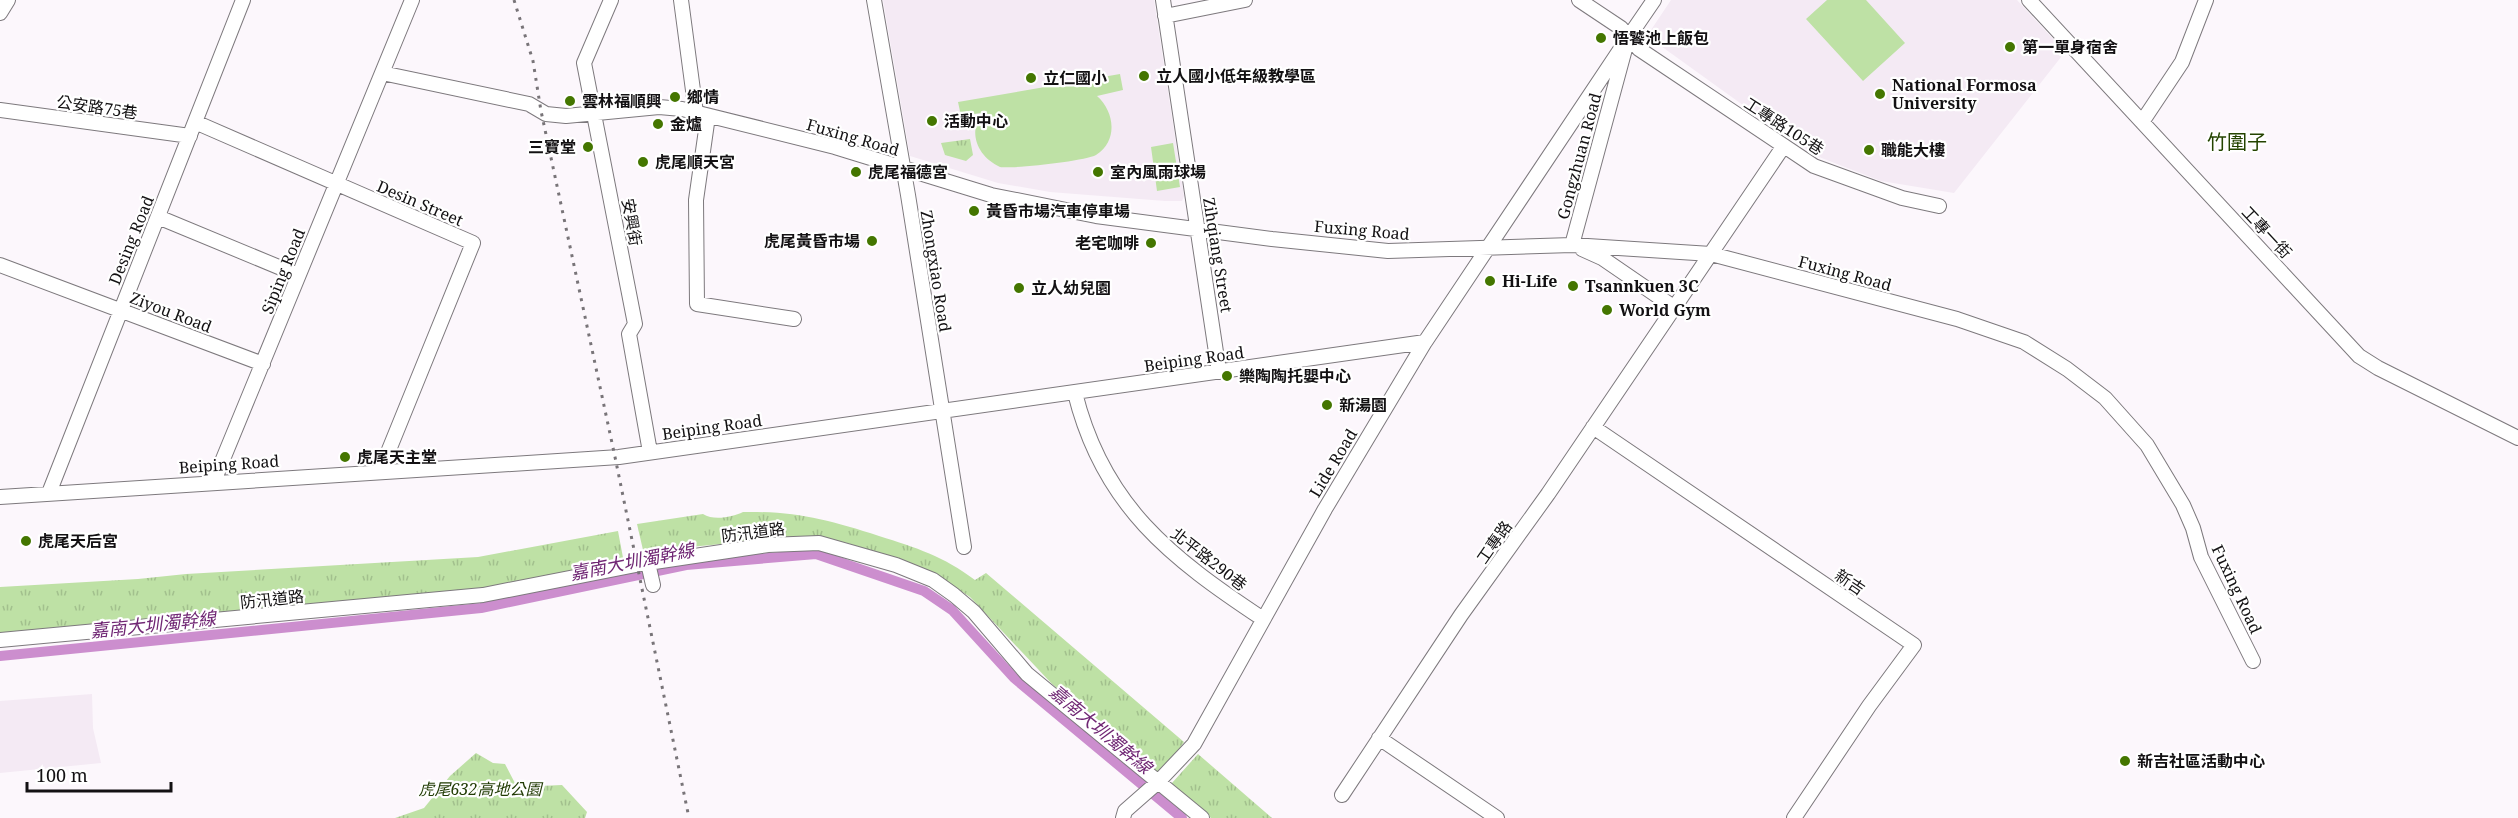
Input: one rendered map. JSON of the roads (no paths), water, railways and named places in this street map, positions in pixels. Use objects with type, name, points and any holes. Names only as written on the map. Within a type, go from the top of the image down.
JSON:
[{"type":"street","points":[[0,13],[8,0]]},
{"type":"street","name":"Desing Road","points":[[49,493],[243,0]]},
{"type":"street","points":[[382,73],[412,0]]},
{"type":"street","name":"安興街","points":[[611,0],[584,63],[596,113],[635,324],[629,334],[650,452]]},
{"type":"street","points":[[681,0],[702,114],[696,200],[698,304],[794,319]]},
{"type":"street","name":"Zhongxiao Road","points":[[873,0],[903,168],[964,547]]},
{"type":"street","name":"Zihqiang Street","points":[[1163,0],[1219,372]]},
{"type":"street","points":[[1166,16],[1245,0]]},
{"type":"street","name":"工專路105巷","points":[[1579,0],[1620,28],[1639,48],[1814,166],[1902,198],[1939,206]]},
{"type":"street","name":"Gongzhuan Road","points":[[1654,0],[1628,38],[1572,244],[1602,258],[1675,308]]},
{"type":"street","name":"工專一街","points":[[2029,0],[2359,356],[2378,368],[2518,438]]},
{"type":"street","points":[[2142,122],[2182,62],[2206,0]]},
{"type":"street","name":"Lide Road","points":[[1124,815],[1194,744],[1325,509],[1425,342],[1628,38]]},
{"type":"street","name":"Fuxing Road","points":[[382,73],[529,104],[546,114],[566,116],[659,107],[682,109],[835,147],[991,195],[1096,216],[1388,251],[1572,244],[1711,254],[1957,319],[2024,342],[2090,386],[2105,398],[2135,430],[2163,468],[2193,528],[2201,557],[2253,661]]},
{"type":"street","name":"Siping Road","points":[[214,481],[382,73]]},
{"type":"street","name":"公安路75巷","points":[[0,110],[193,129]]},
{"type":"street","name":"Desin Street","points":[[193,129],[336,184],[473,243],[380,472]]},
{"type":"street","name":"工專路","points":[[1342,795],[1783,147]]},
{"type":"street","points":[[158,218],[298,275]]},
{"type":"street","name":"Ziyou Road","points":[[0,265],[263,364]]},
{"type":"street","name":"Beiping Road","points":[[0,496],[615,457],[1425,342]]},
{"type":"street","name":"北平路290巷","points":[[1075,393],[1092,447],[1104,472],[1132,512],[1167,550],[1263,619]]},
{"type":"street","name":"新吉","points":[[1593,427],[1914,645],[1869,706],[1794,818]]},
{"type":"street","name":"防汛道路","points":[[0,640],[483,595],[648,563],[768,545],[819,543],[896,564],[933,580],[974,612],[1027,674],[1157,784],[1202,818]]},
{"type":"street","points":[[648,563],[653,585]]},
{"type":"street","points":[[1379,738],[1497,818]]},
{"type":"waterway","name":"嘉南大圳濁幹線","points":[[0,656],[481,608],[686,565],[816,554],[924,591],[952,610],[1014,678],[1182,818]]},
{"type":"railway","points":[[514,0],[533,61],[541,111],[689,818]]},
{"type":"place","name":"悟饕池上飯包","points":[[1601,38]]},
{"type":"place","name":"第一單身宿舍","points":[[2010,47]]},
{"type":"place","name":"立人國小低年級教學區","points":[[1144,76]]},
{"type":"place","name":"立仁國小","points":[[1031,78]]},
{"type":"place","name":"National Formosa University","points":[[1880,94]]},
{"type":"place","name":"鄉情","points":[[675,97]]},
{"type":"place","name":"雲林福順興","points":[[570,101]]},
{"type":"place","name":"活動中心","points":[[932,121]]},
{"type":"place","name":"金爐","points":[[658,124]]},
{"type":"place","name":"三寶堂","points":[[588,147]]},
{"type":"place","name":"職能大樓","points":[[1869,150]]},
{"type":"place","name":"虎尾順天宮","points":[[643,162]]},
{"type":"place","name":"虎尾福德宮","points":[[856,172]]},
{"type":"place","name":"室內風雨球場","points":[[1098,172]]},
{"type":"place","name":"黃昏市場汽車停車場","points":[[974,211]]},
{"type":"place","name":"虎尾黃昏市場","points":[[872,241]]},
{"type":"place","name":"老宅咖啡","points":[[1151,243]]},
{"type":"place","name":"Hi-Life","points":[[1490,281]]},
{"type":"place","name":"Tsannkuen 3C","points":[[1573,286]]},
{"type":"place","name":"立人幼兒園","points":[[1019,288]]},
{"type":"place","name":"World Gym","points":[[1607,310]]},
{"type":"place","name":"樂陶陶托嬰中心","points":[[1227,376]]},
{"type":"place","name":"新湯園","points":[[1327,405]]},
{"type":"place","name":"虎尾天主堂","points":[[345,457]]},
{"type":"place","name":"虎尾天后宮","points":[[26,541]]},
{"type":"place","name":"新吉社區活動中心","points":[[2125,761]]},
{"type":"district","name":"竹圍子","points":[[2237,141]]},
{"type":"park label","name":"虎尾632高地公園","points":[[480,789]]}]
